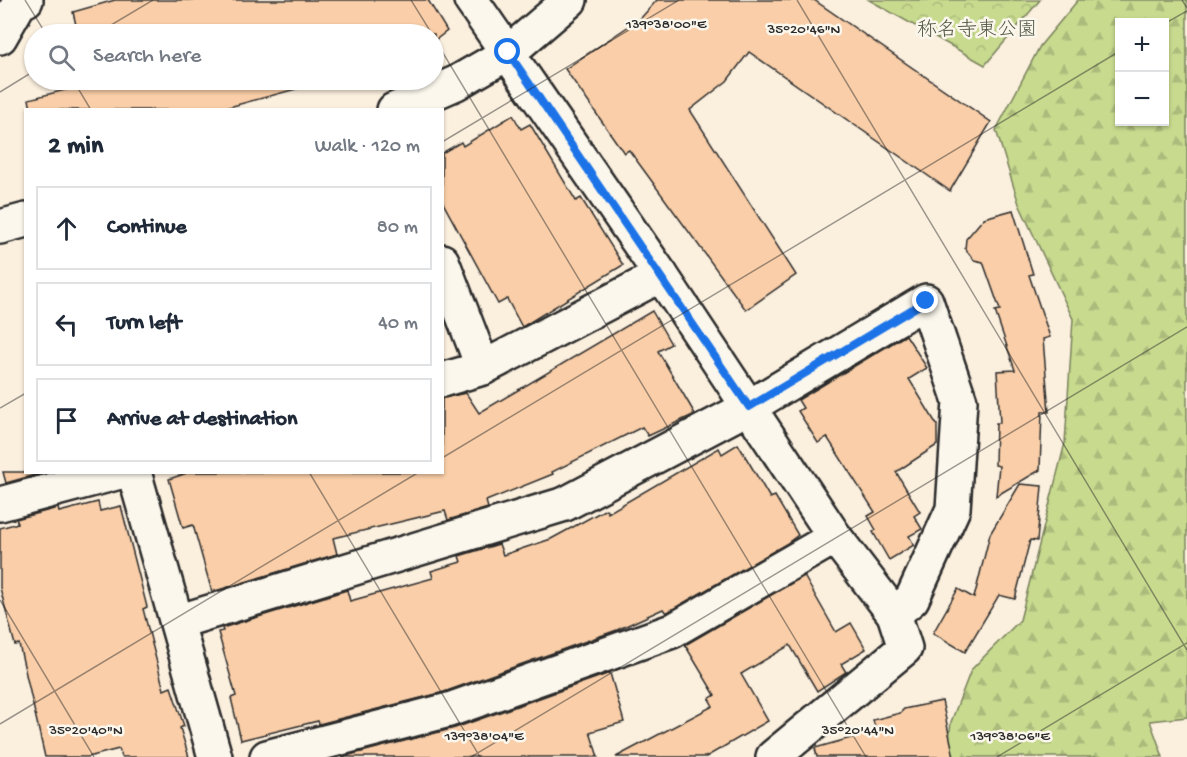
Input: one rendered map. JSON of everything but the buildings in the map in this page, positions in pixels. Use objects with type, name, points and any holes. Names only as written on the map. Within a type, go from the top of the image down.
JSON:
[{"type":"street","points":[[0,37],[20,2],[26,0]]},
{"type":"street","points":[[471,0],[661,275],[835,537],[894,614],[905,648],[773,757]]},
{"type":"street","points":[[444,88],[508,52],[570,0]]},
{"type":"street","points":[[399,108],[440,90]]},
{"type":"street","points":[[0,227],[24,221]]},
{"type":"street","points":[[444,266],[483,368]]},
{"type":"street","points":[[444,379],[483,368],[661,275]]},
{"type":"street","points":[[177,622],[565,504],[749,407],[926,301],[960,401],[952,509],[912,599],[894,614]]},
{"type":"street","points":[[0,504],[66,479],[105,474]]},
{"type":"street","points":[[135,474],[215,757]]},
{"type":"street","points":[[267,757],[449,710],[672,630],[835,537]]},
{"type":"green space","name":"称名寺東公園","points":[[869,0],[1040,0],[985,65]]},
{"type":"green space","points":[[1078,0],[1187,0],[1187,717],[1150,721],[1163,757],[947,757],[951,722],[971,670],[1020,620],[1065,443],[1073,319],[1019,204],[996,130],[1040,46]]},
{"type":"route","points":[[508,52],[749,407],[926,301]]}]
